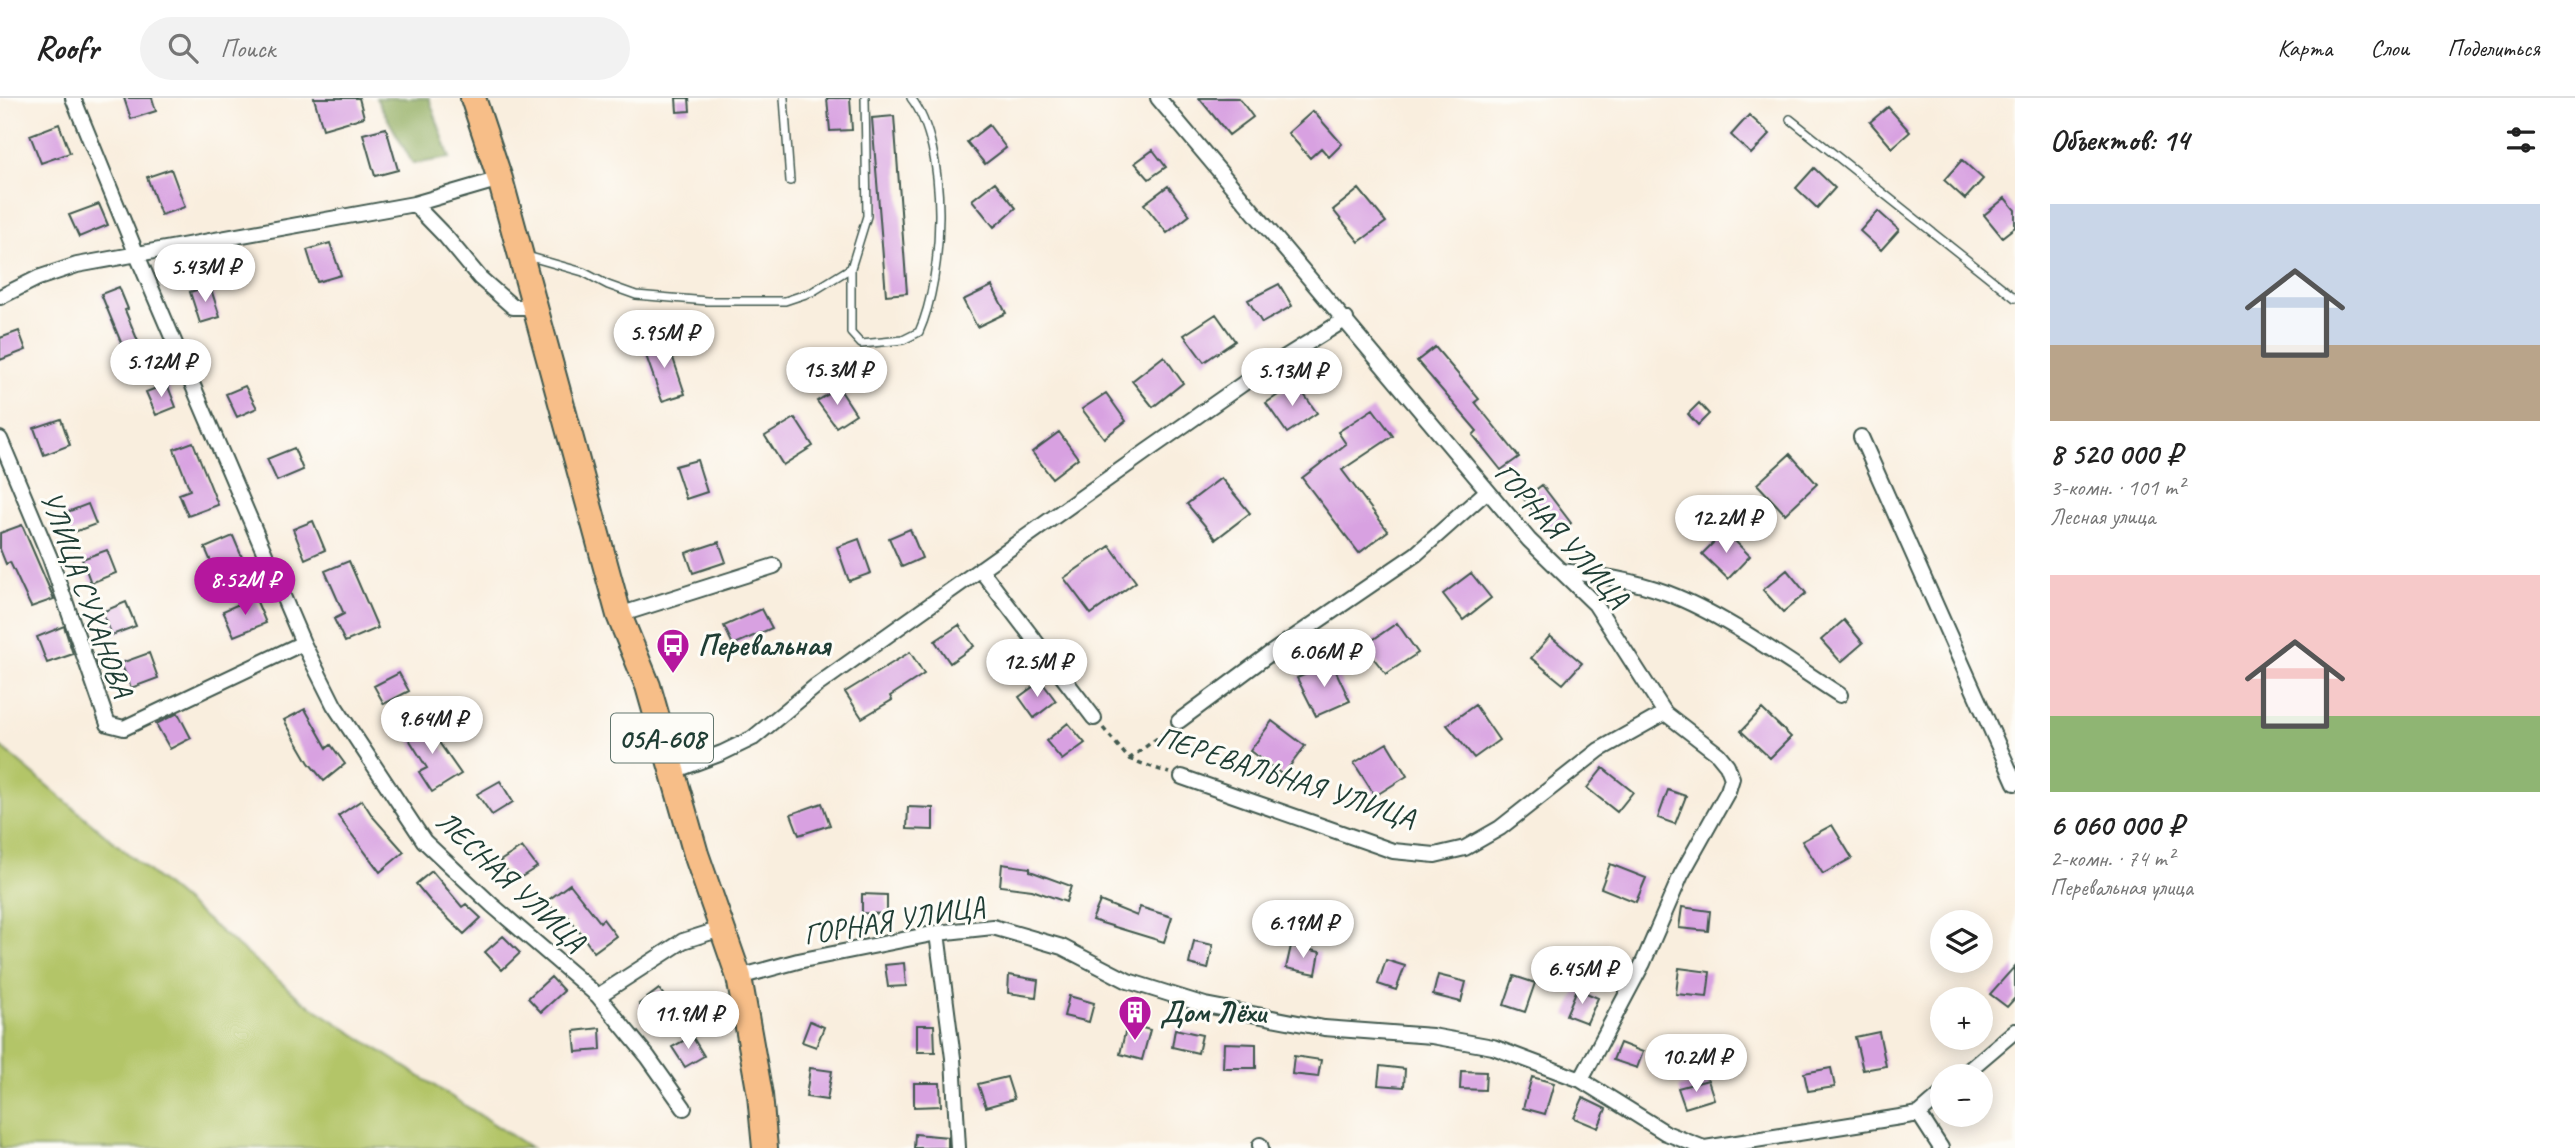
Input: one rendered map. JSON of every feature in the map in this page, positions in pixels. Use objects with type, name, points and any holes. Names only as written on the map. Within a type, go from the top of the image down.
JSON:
[{"type":"highway","name":"05А-608","points":[[472,98],[500,179],[619,615],[648,686],[671,772],[739,977],[760,1095],[765,1148]]},
{"type":"street","name":"ЛЕСНАЯ УЛИЦА","points":[[73,98],[303,643],[334,705],[424,841],[492,905],[598,996],[648,1057],[684,1108]]},
{"type":"street","name":"ГОРНАЯ УЛИЦА","points":[[1158,98],[1529,540],[1595,604],[1665,713],[1718,754],[1727,765],[1732,778],[1728,791],[1681,875],[1643,963],[1581,1080]]},
{"type":"street","points":[[0,297],[38,278],[77,265],[414,204],[500,179]]},
{"type":"street","points":[[414,204],[480,278],[513,307],[534,307]]},
{"type":"street","points":[[671,772],[753,738],[816,686],[980,569],[1247,381],[1346,319]]},
{"type":"street","points":[[1861,437],[2015,783]]},
{"type":"street","name":"УЛИЦА СУХАНОВА","points":[[0,439],[50,558],[108,724],[124,728],[303,643]]},
{"type":"street","points":[[1179,721],[1268,655],[1416,554],[1487,491]]},
{"type":"street","points":[[619,615],[774,566]]},
{"type":"street","points":[[980,569],[1094,718]]},
{"type":"street","points":[[1561,570],[1614,578],[1666,593],[1706,611],[1840,695]]},
{"type":"street","name":"ПЕРЕВАЛЬНАЯ УЛИЦА","points":[[1181,777],[1393,851],[1435,855],[1465,848],[1500,828],[1600,750],[1665,713]]},
{"type":"street","name":"ГОРНАЯ УЛИЦА","points":[[739,977],[798,961],[937,933],[993,927],[1062,947],[1128,981],[1205,1005],[1324,1028],[1432,1036],[1493,1047],[1581,1080],[1666,1133],[1705,1148],[1919,1114]]},
{"type":"street","points":[[598,996],[683,941],[721,929]]},
{"type":"street","points":[[937,933],[953,1058],[958,1148]]},
{"type":"street","points":[[1976,1064],[2015,1031]]},
{"type":"street","points":[[1930,1104],[1919,1114],[1941,1148]]},
{"type":"lane","points":[[784,98],[790,180]]},
{"type":"lane","points":[[865,98],[867,216],[851,268],[851,333],[861,344],[903,340],[919,332],[928,312],[940,239],[934,152],[919,109],[911,98]]},
{"type":"lane","points":[[1790,119],[2015,298]]},
{"type":"lane","points":[[520,254],[583,272],[636,295],[707,301],[785,301],[812,292],[851,268]]},
{"type":"path","name":"ПЕРЕВАЛЬНАЯ УЛИЦА","points":[[1094,718],[1129,759],[1181,777]]},
{"type":"path","points":[[1129,759],[1179,721]]},
{"type":"green space","points":[[376,98],[429,98],[450,158],[413,164]]},
{"type":"green space","points":[[0,746],[303,1001],[531,1148],[0,1148]]},
{"type":"building","points":[[124,98],[152,98],[156,111],[131,119]]},
{"type":"building","points":[[314,98],[359,98],[364,117],[323,129]]},
{"type":"building","points":[[676,98],[689,98],[690,111],[677,112]]},
{"type":"building","points":[[827,98],[850,98],[852,130],[830,131]]},
{"type":"building","points":[[1199,98],[1239,98],[1253,117],[1229,135]]},
{"type":"building","points":[[1888,107],[1910,132],[1892,148],[1870,122]]},
{"type":"building","points":[[1313,111],[1342,144],[1329,157],[1321,148],[1310,158],[1288,133]]},
{"type":"building","points":[[1749,115],[1770,134],[1751,154],[1731,135]]},
{"type":"building","points":[[894,116],[907,293],[886,295],[872,118]]},
{"type":"building","points":[[59,124],[70,153],[41,163],[30,135]]},
{"type":"building","points":[[989,125],[1006,148],[985,164],[967,142]]},
{"type":"building","points":[[386,128],[398,170],[375,176],[363,134]]},
{"type":"building","points":[[1153,150],[1166,167],[1149,179],[1135,163]]},
{"type":"building","points":[[1962,160],[1983,179],[1965,199],[1944,180]]},
{"type":"building","points":[[1814,168],[1835,188],[1817,208],[1796,188]]},
{"type":"building","points":[[171,169],[185,207],[161,215],[147,177]]},
{"type":"building","points":[[995,182],[1016,208],[994,227],[972,200]]},
{"type":"building","points":[[1168,186],[1190,215],[1167,233],[1144,204]]},
{"type":"building","points":[[1359,189],[1386,222],[1359,242],[1333,210]]},
{"type":"building","points":[[2005,198],[2015,210],[2015,227],[2002,237],[1984,215]]},
{"type":"building","points":[[99,204],[108,225],[79,237],[69,215]]},
{"type":"building","points":[[1878,211],[1899,230],[1881,250],[1860,231]]},
{"type":"building","points":[[330,243],[341,275],[317,282],[307,250]]},
{"type":"building","points":[[1279,284],[1292,306],[1262,323],[1248,300]]},
{"type":"building","points":[[210,286],[220,317],[200,323],[190,292]]},
{"type":"building","points":[[992,286],[1006,313],[977,327],[963,300]]},
{"type":"building","points":[[119,287],[128,309],[125,310],[142,351],[127,357],[101,294]]},
{"type":"building","points":[[1216,314],[1235,341],[1204,362],[1184,335]]},
{"type":"building","points":[[19,331],[26,350],[0,360],[0,338]]},
{"type":"building","points":[[667,340],[685,394],[662,401],[643,347]]},
{"type":"building","points":[[1435,347],[1479,399],[1475,402],[1519,457],[1501,470],[1473,435],[1477,431],[1417,361]]},
{"type":"building","points":[[1164,356],[1183,383],[1153,407],[1132,381]]},
{"type":"building","points":[[1296,383],[1317,413],[1287,433],[1266,403]]},
{"type":"building","points":[[167,384],[176,407],[156,415],[146,392]]},
{"type":"building","points":[[245,386],[257,408],[237,417],[226,394]]},
{"type":"building","points":[[839,388],[856,414],[836,427],[817,401]]},
{"type":"building","points":[[1106,393],[1126,421],[1104,438],[1082,409]]},
{"type":"building","points":[[1699,403],[1709,414],[1698,425],[1688,414]]},
{"type":"building","points":[[1373,409],[1393,436],[1342,470],[1388,531],[1359,553],[1302,478],[1346,444],[1338,432]]},
{"type":"building","points":[[795,418],[813,446],[783,465],[765,436]]},
{"type":"building","points":[[61,419],[70,445],[44,455],[34,428]]},
{"type":"building","points":[[1059,432],[1078,458],[1052,478],[1032,452]]},
{"type":"building","points":[[193,442],[218,505],[188,516],[179,494],[190,490],[174,449]]},
{"type":"building","points":[[294,448],[303,470],[277,481],[267,459]]},
{"type":"building","points":[[1790,454],[1817,484],[1785,514],[1757,484]]},
{"type":"building","points":[[697,460],[707,492],[686,499],[675,466]]},
{"type":"building","points":[[1221,478],[1250,513],[1216,539],[1187,504]]},
{"type":"building","points":[[1542,485],[1571,523],[1554,537],[1524,499]]},
{"type":"building","points":[[88,504],[96,524],[69,534],[62,514]]},
{"type":"building","points":[[313,521],[325,550],[305,559],[293,529]]},
{"type":"building","points":[[22,525],[54,599],[31,607],[10,562],[6,564],[0,549],[0,533]]},
{"type":"building","points":[[910,529],[922,558],[902,567],[889,538]]},
{"type":"building","points":[[1725,531],[1750,556],[1728,579],[1702,554]]},
{"type":"building","points":[[233,536],[247,569],[219,580],[205,548]]},
{"type":"building","points":[[859,539],[871,573],[849,581],[837,547]]},
{"type":"building","points":[[719,542],[726,562],[693,573],[686,553]]},
{"type":"building","points":[[1110,546],[1136,582],[1091,614],[1064,578]]},
{"type":"building","points":[[107,550],[116,573],[91,583],[82,559]]},
{"type":"building","points":[[349,561],[378,628],[345,642],[334,619],[344,614],[325,571]]},
{"type":"building","points":[[1787,570],[1806,593],[1783,612],[1763,590]]},
{"type":"building","points":[[1471,573],[1491,598],[1463,620],[1443,594]]},
{"type":"building","points":[[255,597],[266,623],[234,636],[223,611]]},
{"type":"building","points":[[126,602],[136,626],[112,635],[102,612]]},
{"type":"building","points":[[762,609],[772,628],[733,645],[724,626]]},
{"type":"building","points":[[1844,620],[1863,643],[1841,662],[1821,640]]},
{"type":"building","points":[[1397,623],[1418,653],[1386,674],[1364,646]]},
{"type":"building","points":[[959,625],[974,646],[950,663],[935,641]]},
{"type":"building","points":[[64,626],[73,654],[47,663],[37,637]]},
{"type":"building","points":[[1550,636],[1582,663],[1563,684],[1531,658]]},
{"type":"building","points":[[910,652],[924,674],[890,696],[892,700],[862,718],[845,692]]},
{"type":"building","points":[[149,653],[158,678],[131,688],[121,663]]},
{"type":"building","points":[[1332,663],[1350,701],[1316,716],[1297,678]]},
{"type":"building","points":[[399,673],[409,691],[384,704],[374,686]]},
{"type":"building","points":[[1041,681],[1056,701],[1034,718],[1019,697]]},
{"type":"building","points":[[1475,705],[1499,740],[1474,758],[1447,725]]},
{"type":"building","points":[[305,709],[327,748],[331,745],[345,764],[324,781],[309,763],[284,720]]},
{"type":"building","points":[[1762,709],[1791,737],[1770,758],[1741,731]]},
{"type":"building","points":[[178,713],[191,738],[170,749],[156,724]]},
{"type":"building","points":[[426,719],[461,774],[432,792],[419,772],[427,768],[404,731]]},
{"type":"building","points":[[1272,721],[1305,746],[1283,775],[1250,751]]},
{"type":"building","points":[[1068,723],[1085,743],[1062,760],[1046,741]]},
{"type":"building","points":[[1387,743],[1407,776],[1375,796],[1354,763]]},
{"type":"building","points":[[1603,768],[1633,792],[1617,812],[1587,788]]},
{"type":"building","points":[[500,781],[513,802],[492,815],[477,794]]},
{"type":"building","points":[[1668,790],[1686,796],[1675,824],[1658,818]]},
{"type":"building","points":[[362,800],[373,817],[404,852],[380,872],[338,816]]},
{"type":"building","points":[[822,803],[830,825],[799,835],[791,814]]},
{"type":"building","points":[[908,807],[933,808],[933,830],[907,829]]},
{"type":"building","points":[[1832,825],[1852,858],[1823,874],[1802,841]]},
{"type":"building","points":[[522,847],[537,867],[515,881],[500,861]]},
{"type":"building","points":[[1002,864],[1030,868],[1030,871],[1071,886],[1066,902],[1032,890],[1000,886]]},
{"type":"building","points":[[1610,864],[1646,878],[1636,902],[1601,888]]},
{"type":"building","points":[[432,871],[462,907],[466,904],[481,918],[464,934],[416,884]]},
{"type":"building","points":[[570,884],[600,922],[603,919],[616,936],[594,952],[568,916],[563,921],[547,901]]},
{"type":"building","points":[[862,894],[887,895],[887,914],[862,913]]},
{"type":"building","points":[[1100,901],[1137,916],[1140,907],[1172,917],[1164,942],[1092,920]]},
{"type":"building","points":[[1682,907],[1710,911],[1708,931],[1679,928]]},
{"type":"building","points":[[503,936],[520,953],[502,970],[485,952]]},
{"type":"building","points":[[1194,941],[1213,945],[1208,969],[1189,964]]},
{"type":"building","points":[[1291,946],[1320,952],[1316,974],[1286,968]]},
{"type":"building","points":[[1386,960],[1405,966],[1396,990],[1378,984]]},
{"type":"building","points":[[904,963],[906,986],[888,987],[885,965]]},
{"type":"building","points":[[2015,966],[2015,998],[2007,1007],[1993,996],[1993,991]]},
{"type":"building","points":[[1679,968],[1710,972],[1707,997],[1676,994]]},
{"type":"building","points":[[1009,975],[1038,980],[1036,997],[1008,993]]},
{"type":"building","points":[[1438,975],[1466,982],[1461,1002],[1433,995]]},
{"type":"building","points":[[1514,976],[1535,983],[1525,1012],[1504,1005]]},
{"type":"building","points":[[551,977],[564,991],[541,1012],[528,998]]},
{"type":"building","points":[[659,989],[672,1006],[652,1022],[639,1004]]},
{"type":"building","points":[[1577,989],[1598,998],[1587,1023],[1566,1015]]},
{"type":"building","points":[[1069,996],[1094,1003],[1089,1022],[1064,1016]]},
{"type":"building","points":[[810,1021],[824,1027],[816,1047],[802,1042]]},
{"type":"building","name":"Дом Лёхи","points":[[1127,1024],[1150,1030],[1142,1060],[1120,1054]]},
{"type":"building","points":[[917,1025],[934,1025],[935,1052],[917,1052]]},
{"type":"building","points":[[600,1028],[601,1050],[576,1052],[574,1031]]},
{"type":"building","points":[[1175,1029],[1202,1035],[1198,1053],[1172,1047]]},
{"type":"building","points":[[1879,1032],[1886,1066],[1863,1070],[1855,1037]]},
{"type":"building","points":[[692,1036],[704,1056],[685,1067],[672,1047]]},
{"type":"building","points":[[1224,1043],[1256,1044],[1256,1068],[1223,1068]]},
{"type":"building","points":[[1620,1043],[1643,1052],[1637,1068],[1613,1060]]},
{"type":"building","points":[[1294,1056],[1321,1060],[1318,1077],[1292,1074]]},
{"type":"building","points":[[1380,1066],[1405,1069],[1404,1087],[1378,1085]]},
{"type":"building","points":[[810,1068],[832,1071],[827,1100],[806,1097]]},
{"type":"building","points":[[1831,1068],[1835,1087],[1808,1091],[1804,1073]]},
{"type":"building","points":[[1461,1071],[1486,1072],[1485,1090],[1460,1089]]},
{"type":"building","points":[[1007,1077],[1014,1099],[986,1107],[978,1084]]},
{"type":"building","points":[[1532,1077],[1554,1083],[1545,1114],[1523,1108]]},
{"type":"building","points":[[1708,1080],[1714,1099],[1685,1108],[1678,1088]]},
{"type":"building","points":[[914,1083],[940,1083],[941,1106],[914,1107]]},
{"type":"building","points":[[1583,1098],[1606,1109],[1598,1128],[1574,1118]]},
{"type":"building","points":[[915,1134],[948,1137],[948,1148],[914,1148]]},
{"type":"place","name":"Перевальная","points":[[673,675]]},
{"type":"place","name":"Дом Лёхи","points":[[1135,1042]]}]
